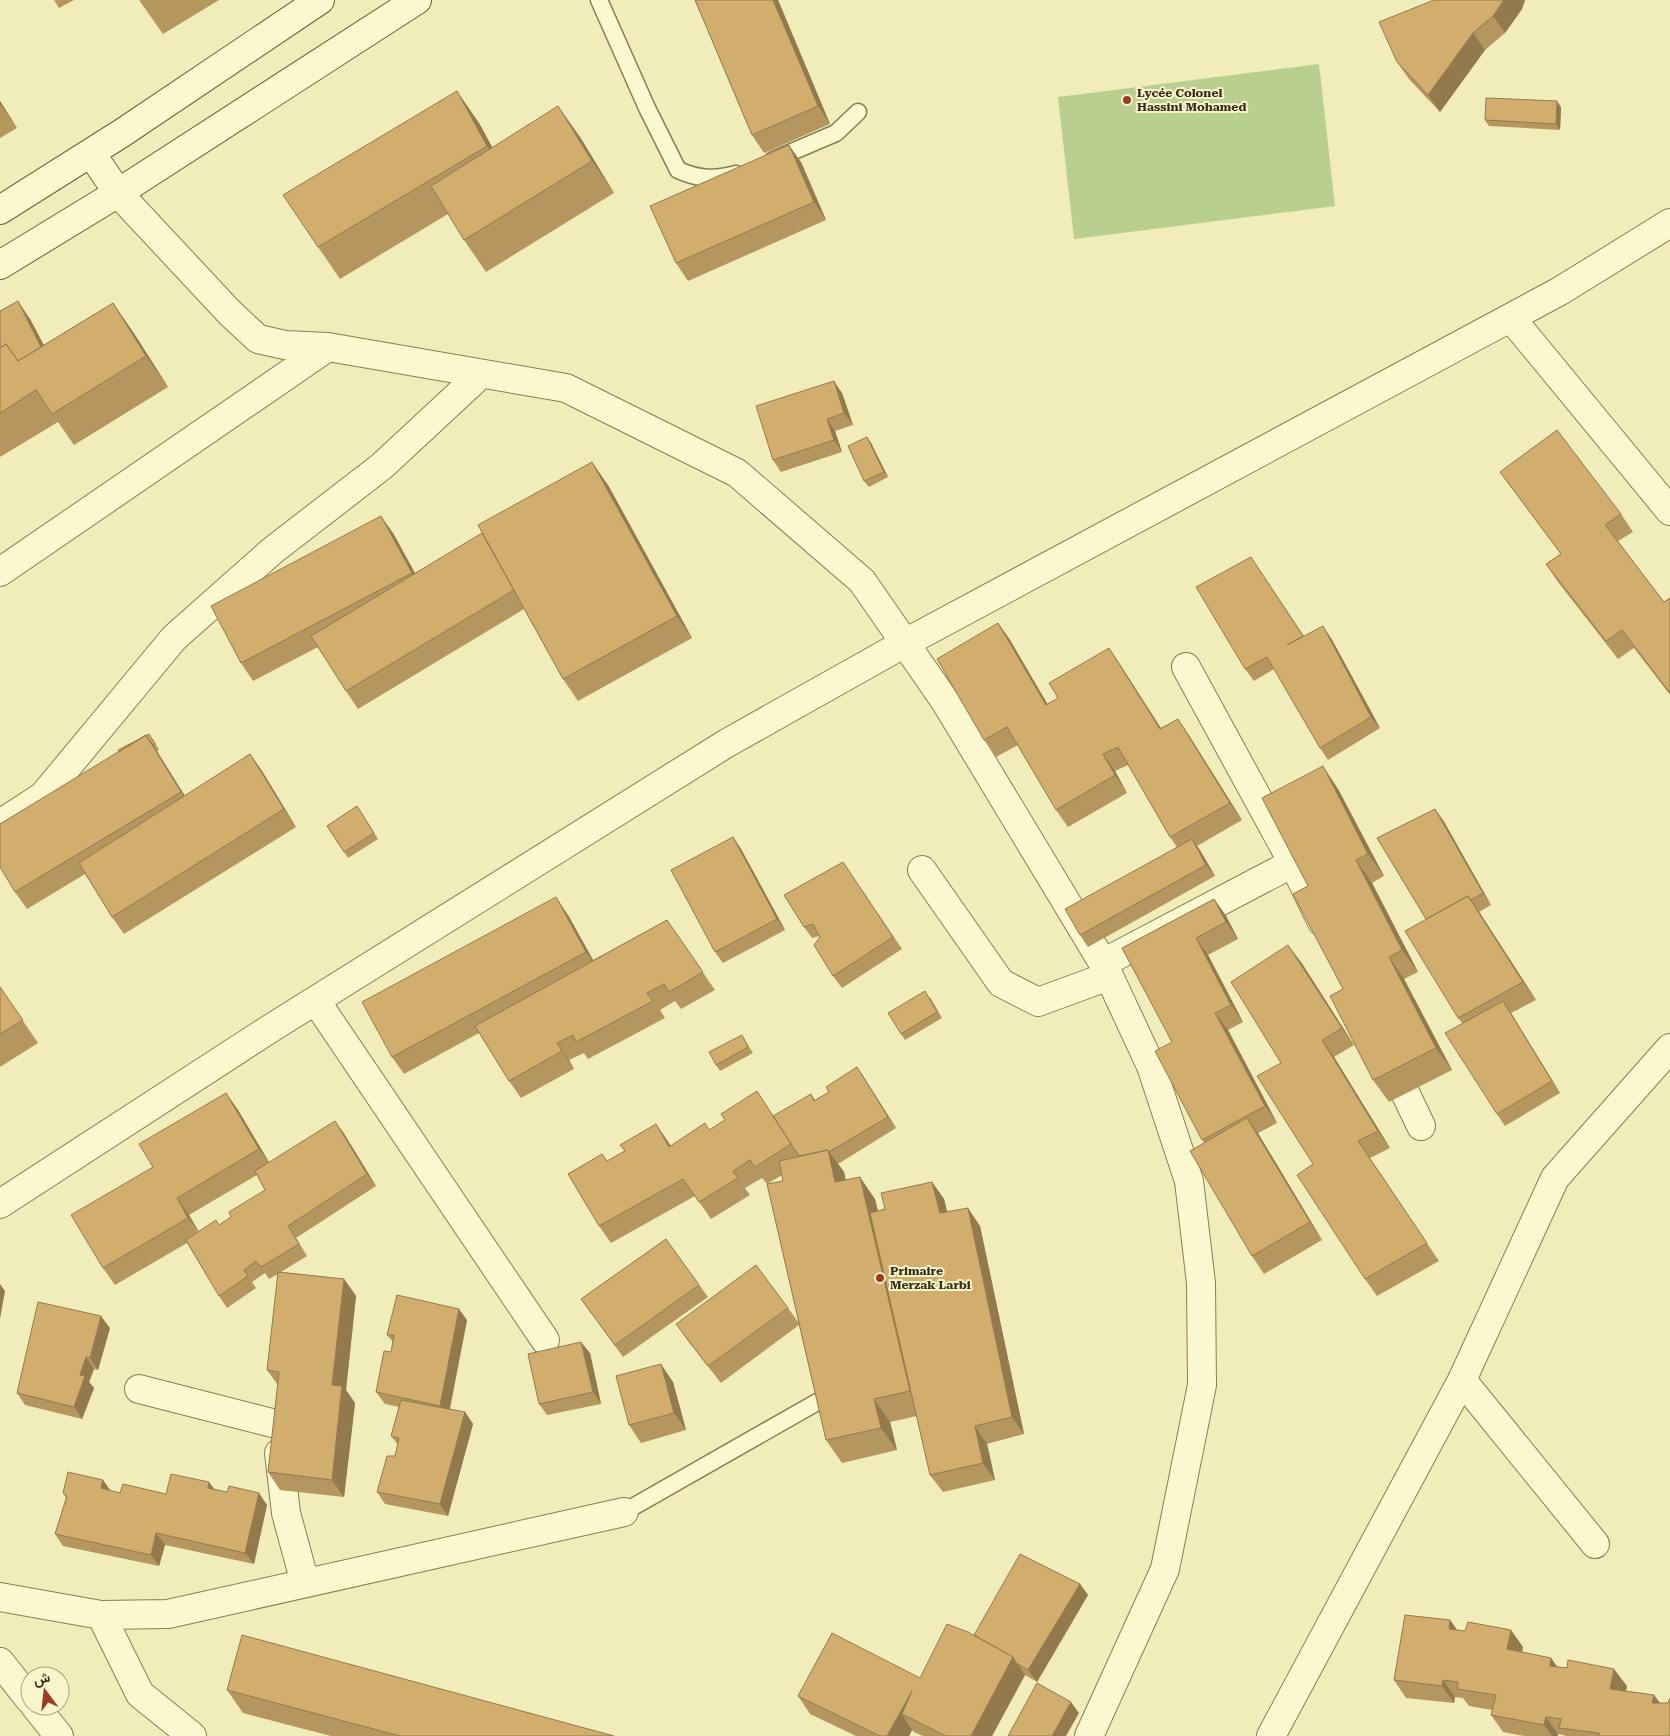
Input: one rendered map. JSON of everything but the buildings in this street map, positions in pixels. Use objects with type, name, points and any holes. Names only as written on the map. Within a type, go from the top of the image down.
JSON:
[{"type":"street","points":[[0,210],[91,153],[320,0]]},
{"type":"street","points":[[0,265],[118,193],[417,0]]},
{"type":"street","points":[[91,153],[118,193],[230,313],[258,338],[285,345],[328,347],[566,388],[737,474],[862,582],[945,701],[1106,970],[1151,1066],[1189,1181],[1201,1283],[1202,1385],[1165,1569],[1089,1736]]},
{"type":"street","points":[[0,1204],[316,1001],[727,743],[905,643],[1560,291],[1670,223]]},
{"type":"street","points":[[1511,318],[1670,511]]},
{"type":"street","points":[[0,572],[328,347]]},
{"type":"street","points":[[0,824],[43,796],[174,638],[272,552],[382,466],[481,374]]},
{"type":"street","points":[[1186,667],[1293,863],[1331,942]]},
{"type":"street","points":[[922,870],[1001,983],[1038,1002],[1106,970],[1293,863]]},
{"type":"street","points":[[316,1001],[546,1340]]},
{"type":"street","points":[[1378,1038],[1421,1126]]},
{"type":"street","points":[[1271,1736],[1462,1380],[1555,1178],[1670,1048]]},
{"type":"street","points":[[1462,1380],[1595,1544]]},
{"type":"street","points":[[139,1389],[281,1415],[286,1513],[305,1583]]},
{"type":"street","points":[[0,1597],[101,1615],[168,1614],[624,1512]]},
{"type":"street","points":[[101,1615],[140,1694],[192,1736]]},
{"type":"street","points":[[0,1662],[20,1687]]},
{"type":"street","points":[[43,1716],[59,1736]]},
{"type":"lane","points":[[599,0],[647,108],[678,170],[694,177],[709,179],[733,175],[758,166],[836,133],[858,112]]},
{"type":"lane","points":[[624,1512],[826,1396]]},
{"type":"green space","points":[[1319,64],[1335,206],[1074,239],[1058,97]]},
{"type":"place","name":"Lycée Colonel Hassini Mohamed","points":[[1127,100]]},
{"type":"place","name":"Primaire Merzak Larbi","points":[[880,1278]]}]
